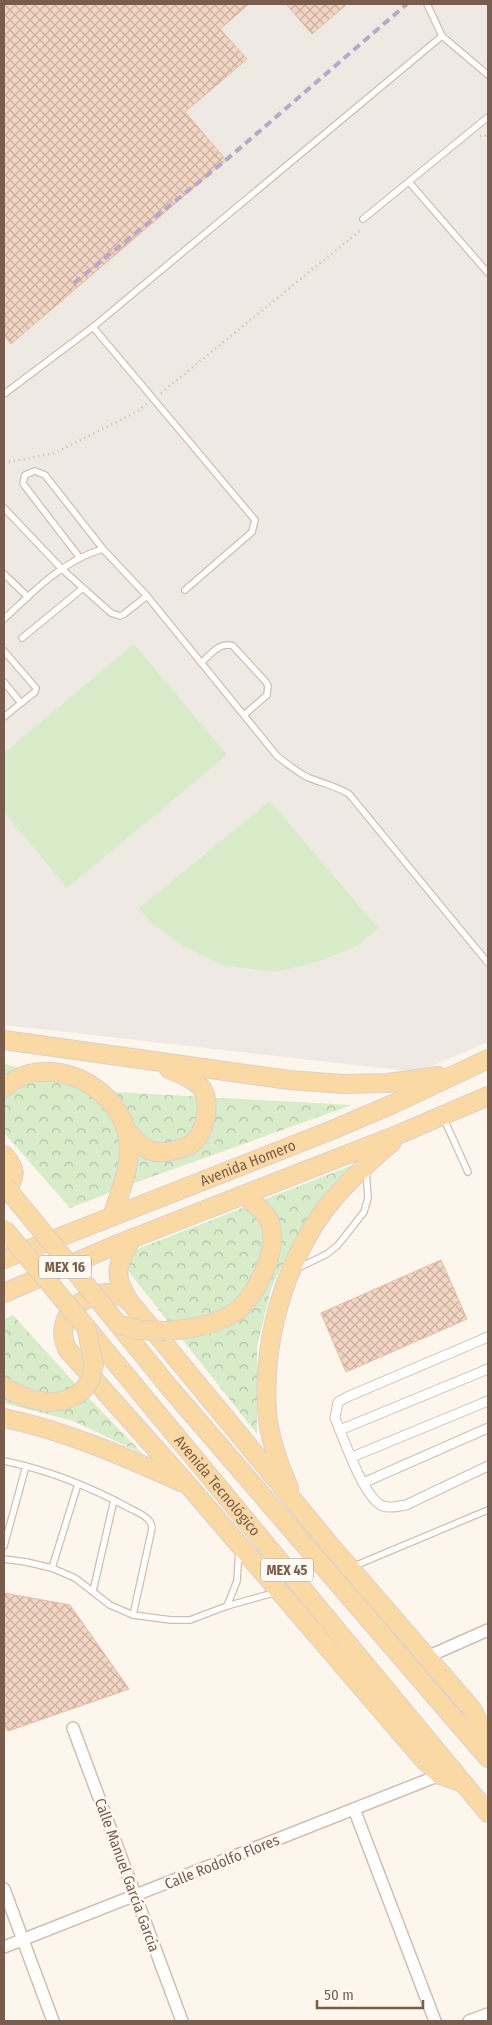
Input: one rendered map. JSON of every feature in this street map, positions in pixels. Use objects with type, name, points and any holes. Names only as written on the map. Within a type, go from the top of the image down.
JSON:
[{"type":"main road","points":[[4,1040],[289,1080],[342,1084],[388,1083],[456,1074]]},
{"type":"main road","points":[[127,1057],[162,1066],[188,1077],[204,1092],[206,1110],[202,1130],[194,1142],[168,1152],[148,1150],[127,1131]]},
{"type":"main road","name":"Avenida Homero","points":[[4,1259],[341,1126],[394,1104],[488,1059]]},
{"type":"main road","points":[[4,1088],[23,1076],[39,1073],[64,1074],[89,1082],[107,1096],[118,1110],[127,1131],[128,1163],[105,1219]]},
{"type":"main road","name":"Avenida Homero","points":[[4,1293],[125,1241],[443,1117],[488,1096]]},
{"type":"main road","points":[[295,1502],[273,1444],[267,1412],[267,1374],[273,1327],[289,1272],[311,1231],[337,1195],[365,1166],[402,1133]]},
{"type":"main road","points":[[4,1155],[14,1169],[14,1176],[12,1184],[4,1194]]},
{"type":"main road","name":"Avenida Tecnológico","points":[[4,1185],[176,1394],[488,1757]]},
{"type":"main road","points":[[118,1324],[140,1330],[193,1329],[217,1322],[234,1313],[260,1279],[271,1256],[273,1234],[270,1222],[244,1195]]},
{"type":"main road","name":"Avenida Tecnológico","points":[[4,1229],[488,1813]]},
{"type":"main road","points":[[125,1241],[119,1262],[118,1275],[120,1287],[129,1301],[350,1568],[472,1709],[483,1731],[488,1757]]},
{"type":"main road","points":[[129,1301],[109,1293],[97,1294],[83,1301],[71,1311],[64,1324],[63,1338],[67,1349],[188,1485],[423,1759],[440,1775],[461,1782]]},
{"type":"main road","points":[[4,1387],[16,1394],[38,1401],[58,1402],[72,1399],[90,1382],[94,1364],[86,1327]]},
{"type":"main road","points":[[4,1418],[67,1434],[119,1454],[188,1485]]},
{"type":"street","points":[[488,1337],[338,1402],[335,1418],[362,1483],[377,1503],[384,1507],[393,1508],[406,1505],[488,1466]]},
{"type":"street","points":[[340,1430],[488,1369]]},
{"type":"street","points":[[352,1457],[488,1401]]},
{"type":"street","points":[[362,1483],[488,1428]]},
{"type":"street","points":[[427,1657],[488,1630]]},
{"type":"street","name":"Calle Manuel García García","points":[[73,1728],[182,2021]]},
{"type":"street","name":"Calle Rodolfo Flores","points":[[4,1947],[440,1775]]},
{"type":"street","points":[[354,1810],[435,2021]]},
{"type":"street","points":[[4,1889],[53,2021]]},
{"type":"street","points":[[469,2021],[488,2014]]},
{"type":"lane","points":[[427,4],[442,36],[488,75]]},
{"type":"lane","points":[[4,394],[93,327],[442,36]]},
{"type":"lane","points":[[363,219],[488,118]]},
{"type":"lane","points":[[409,182],[488,273]]},
{"type":"lane","points":[[93,327],[255,520],[252,532],[185,590]]},
{"type":"lane","points":[[80,558],[24,485],[25,475],[36,471],[45,475],[103,549],[147,596],[277,756],[291,768],[349,794],[488,963]]},
{"type":"lane","points":[[4,508],[62,569],[116,615],[124,614],[147,596]]},
{"type":"lane","points":[[4,619],[62,569],[80,558],[103,549]]},
{"type":"lane","points":[[4,574],[28,597]]},
{"type":"lane","points":[[22,638],[83,588]]},
{"type":"lane","points":[[201,663],[221,646],[228,644],[233,646],[266,682],[268,686],[267,695],[244,716]]},
{"type":"lane","points":[[4,651],[35,685],[35,692],[4,717]]},
{"type":"lane","points":[[4,682],[21,703]]},
{"type":"lane","points":[[443,1117],[468,1172]]},
{"type":"lane","points":[[289,1272],[327,1254],[338,1244],[364,1212],[368,1198],[365,1166]]},
{"type":"lane","points":[[4,1461],[26,1466],[78,1484],[146,1517],[151,1523],[151,1534],[133,1615]]},
{"type":"lane","points":[[4,1546],[26,1466]]},
{"type":"lane","points":[[52,1568],[78,1484]]},
{"type":"lane","points":[[93,1592],[114,1500]]},
{"type":"lane","points":[[350,1568],[488,1510]]},
{"type":"lane","points":[[227,1606],[237,1581],[239,1546]]},
{"type":"lane","points":[[4,1559],[52,1568],[75,1578],[110,1605],[133,1615],[171,1620],[190,1620],[227,1606],[279,1592]]},
{"type":"lane","points":[[461,1782],[488,1805]]},
{"type":"path","points":[[477,136],[488,135]]},
{"type":"path","points":[[4,463],[55,453],[138,411],[363,229]]},
{"type":"shaded area","points":[[4,4],[488,4],[488,1042],[417,1072],[4,1025]]},
{"type":"green space","points":[[134,644],[227,755],[67,888],[4,812],[4,753]]},
{"type":"green space","points":[[270,801],[378,928],[357,946],[320,961],[276,972],[226,966],[185,947],[149,921],[139,908]]},
{"type":"green space","points":[[4,1064],[38,1072],[83,1069],[113,1092],[352,1105],[70,1208],[4,1133]]},
{"type":"green space","points":[[353,1165],[318,1203],[291,1246],[271,1289],[257,1347],[257,1434],[117,1257]]},
{"type":"green space","points":[[13,1315],[82,1391],[143,1454],[73,1421],[4,1403],[4,1319]]},
{"type":"building","points":[[4,4],[249,4],[220,29],[247,59],[185,112],[226,160],[11,344],[4,335]]},
{"type":"building","points":[[286,4],[347,4],[312,34]]},
{"type":"building","points":[[441,1260],[467,1319],[346,1372],[321,1313]]},
{"type":"building","points":[[4,1593],[70,1605],[129,1689],[8,1731],[4,1726]]},
{"type":"railway","points":[[74,283],[226,160],[407,4]]}]
